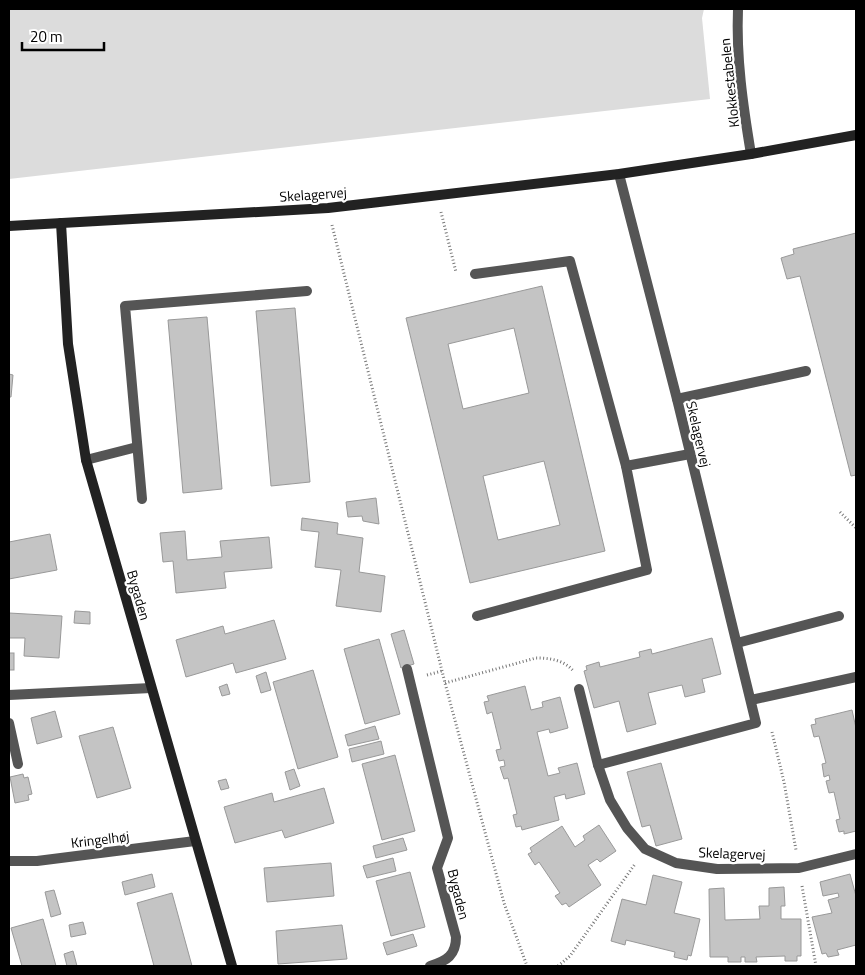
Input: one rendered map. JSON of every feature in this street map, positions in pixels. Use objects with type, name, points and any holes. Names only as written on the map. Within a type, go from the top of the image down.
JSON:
[{"type":"street","name":"Klokkestabelen","points":[[738,9],[738,47],[743,106],[751,154]]},
{"type":"street","name":"Skelagervej","points":[[9,226],[328,208],[619,174],[751,154],[856,135]]},
{"type":"street","name":"Skelagervej","points":[[619,174],[677,399],[756,723]]},
{"type":"street","name":"Bygaden","points":[[61,223],[68,344],[86,460],[232,966]]},
{"type":"street","points":[[475,274],[570,261],[626,466],[647,570],[477,616]]},
{"type":"street","points":[[142,500],[126,306],[307,291]]},
{"type":"street","points":[[677,399],[806,371]]},
{"type":"street","points":[[86,460],[138,448]]},
{"type":"street","points":[[626,466],[690,454]]},
{"type":"street","points":[[736,643],[839,616]]},
{"type":"street","name":"Bygaden","points":[[407,669],[448,838],[437,868],[456,937],[456,948],[450,957],[430,966]]},
{"type":"street","points":[[751,700],[856,677]]},
{"type":"street","points":[[9,695],[151,688]]},
{"type":"street","name":"Skelagervej","points":[[579,689],[598,765],[610,800],[627,828],[645,849],[676,863],[717,869],[799,868],[856,854]]},
{"type":"street","points":[[9,723],[18,764]]},
{"type":"street","points":[[598,765],[756,723]]},
{"type":"street","name":"Kringelhøj","points":[[9,861],[37,861],[195,841]]},
{"type":"path","points":[[437,195],[457,276],[475,274]]},
{"type":"path","points":[[328,208],[445,683],[504,904],[527,966]]},
{"type":"path","points":[[840,512],[856,528]]},
{"type":"path","points":[[445,683],[536,658],[548,658],[563,662],[574,670],[579,689]]},
{"type":"path","points":[[756,723],[773,732],[816,966]]},
{"type":"path","points":[[558,966],[570,956],[645,849]]},
{"type":"shaded area","points":[[9,9],[704,9],[702,18],[710,99],[9,179]]},
{"type":"building","points":[[856,233],[856,475],[851,476],[800,276],[787,279],[781,258],[794,254],[793,249]]},
{"type":"building","points":[[542,286],[605,551],[470,583],[406,318]],"holes":[[[514,328],[529,393],[463,409],[448,344]],[[544,461],[560,525],[498,540],[483,476]]]},
{"type":"building","points":[[295,308],[310,482],[271,486],[256,311]]},
{"type":"building","points":[[207,317],[222,489],[183,493],[168,320]]},
{"type":"building","points":[[9,374],[13,375],[11,397],[9,397]]},
{"type":"building","points":[[376,498],[379,524],[363,521],[362,516],[348,517],[346,502]]},
{"type":"building","points":[[302,518],[338,523],[337,534],[363,538],[359,572],[385,576],[381,612],[336,606],[341,570],[315,567],[319,532],[301,530]]},
{"type":"building","points":[[185,531],[187,560],[222,557],[220,541],[269,537],[272,568],[224,572],[226,588],[176,593],[173,561],[163,562],[160,533]]},
{"type":"building","points":[[50,534],[57,570],[9,579],[9,542]]},
{"type":"building","points":[[75,611],[90,612],[90,624],[74,623]]},
{"type":"building","points":[[9,613],[62,616],[59,658],[24,656],[25,638],[9,638]]},
{"type":"building","points":[[274,620],[286,659],[236,673],[233,663],[186,677],[176,640],[223,626],[225,634]]},
{"type":"building","points":[[404,630],[414,664],[401,668],[391,634]]},
{"type":"building","points":[[712,638],[721,674],[702,679],[705,692],[685,697],[682,685],[648,693],[656,724],[627,732],[619,701],[594,708],[584,671],[587,670],[586,666],[599,662],[600,667],[640,657],[639,652],[651,649],[652,654]]},
{"type":"building","points":[[379,639],[400,714],[365,724],[344,649]]},
{"type":"building","points":[[9,653],[14,653],[14,670],[9,670]]},
{"type":"building","points":[[313,670],[338,757],[298,769],[273,682]]},
{"type":"building","points":[[266,672],[271,690],[261,693],[256,676]]},
{"type":"building","points":[[227,684],[230,694],[222,696],[219,687]]},
{"type":"building","points":[[525,686],[531,710],[543,707],[542,702],[560,697],[568,728],[550,733],[549,729],[537,732],[548,776],[560,773],[558,768],[577,763],[585,794],[566,799],[565,794],[554,797],[559,820],[522,830],[521,826],[516,827],[513,815],[517,814],[508,778],[504,779],[500,767],[505,766],[504,760],[499,761],[496,750],[501,749],[492,712],[487,714],[484,702],[489,701],[487,696]]},
{"type":"building","points":[[852,710],[856,728],[856,831],[844,834],[844,831],[839,832],[836,820],[840,819],[834,792],[829,793],[826,781],[830,780],[829,775],[824,777],[822,764],[826,763],[819,736],[814,737],[811,725],[816,724],[815,719]]},
{"type":"building","points":[[55,711],[62,737],[37,744],[31,718]]},
{"type":"building","points":[[375,726],[379,739],[348,746],[345,735]]},
{"type":"building","points":[[113,727],[131,788],[97,798],[79,736]]},
{"type":"building","points":[[381,741],[384,754],[352,762],[349,749]]},
{"type":"building","points":[[395,755],[415,831],[382,840],[362,764]]},
{"type":"building","points":[[661,763],[682,839],[656,846],[650,825],[642,827],[627,772]]},
{"type":"building","points":[[294,769],[300,786],[290,790],[285,772]]},
{"type":"building","points":[[23,774],[24,778],[28,777],[32,794],[28,795],[29,800],[15,803],[10,777]]},
{"type":"building","points":[[226,779],[229,788],[221,790],[218,781]]},
{"type":"building","points":[[324,788],[334,823],[285,838],[282,830],[235,843],[224,807],[272,793],[274,802]]},
{"type":"building","points":[[599,825],[616,851],[600,862],[597,859],[588,865],[601,885],[569,907],[566,903],[562,905],[555,896],[560,893],[539,862],[535,865],[528,854],[532,852],[530,848],[562,826],[575,847],[585,840],[583,836]]},
{"type":"building","points":[[403,838],[407,850],[376,858],[373,846]]},
{"type":"building","points":[[393,858],[396,871],[367,878],[363,866]]},
{"type":"building","points":[[331,863],[334,896],[267,902],[264,868]]},
{"type":"building","points":[[410,872],[425,927],[391,936],[376,881]]},
{"type":"building","points":[[152,874],[155,887],[125,895],[122,882]]},
{"type":"building","points":[[850,874],[856,896],[856,945],[837,950],[839,955],[828,957],[826,953],[822,954],[812,917],[832,913],[828,900],[839,897],[838,893],[823,896],[820,882]]},
{"type":"building","points":[[653,875],[682,882],[674,913],[700,919],[691,956],[688,955],[687,960],[674,957],[675,952],[626,940],[625,945],[611,941],[622,899],[646,905]]},
{"type":"building","points":[[784,887],[785,906],[781,906],[781,919],[801,919],[801,956],[797,956],[797,961],[785,961],[785,956],[756,957],[757,962],[745,962],[745,957],[741,957],[741,962],[728,962],[728,957],[710,957],[709,889],[724,888],[725,920],[760,919],[759,906],[769,906],[769,888]]},
{"type":"building","points":[[54,890],[61,914],[51,917],[45,892]]},
{"type":"building","points":[[172,893],[192,966],[154,966],[137,903]]},
{"type":"building","points":[[43,919],[56,966],[22,966],[11,928]]},
{"type":"building","points":[[83,922],[86,934],[71,937],[69,925]]},
{"type":"building","points":[[342,925],[347,959],[278,964],[276,931]]},
{"type":"building","points":[[413,934],[417,946],[387,955],[383,943]]},
{"type":"building","points":[[73,951],[77,966],[67,966],[64,954]]}]
